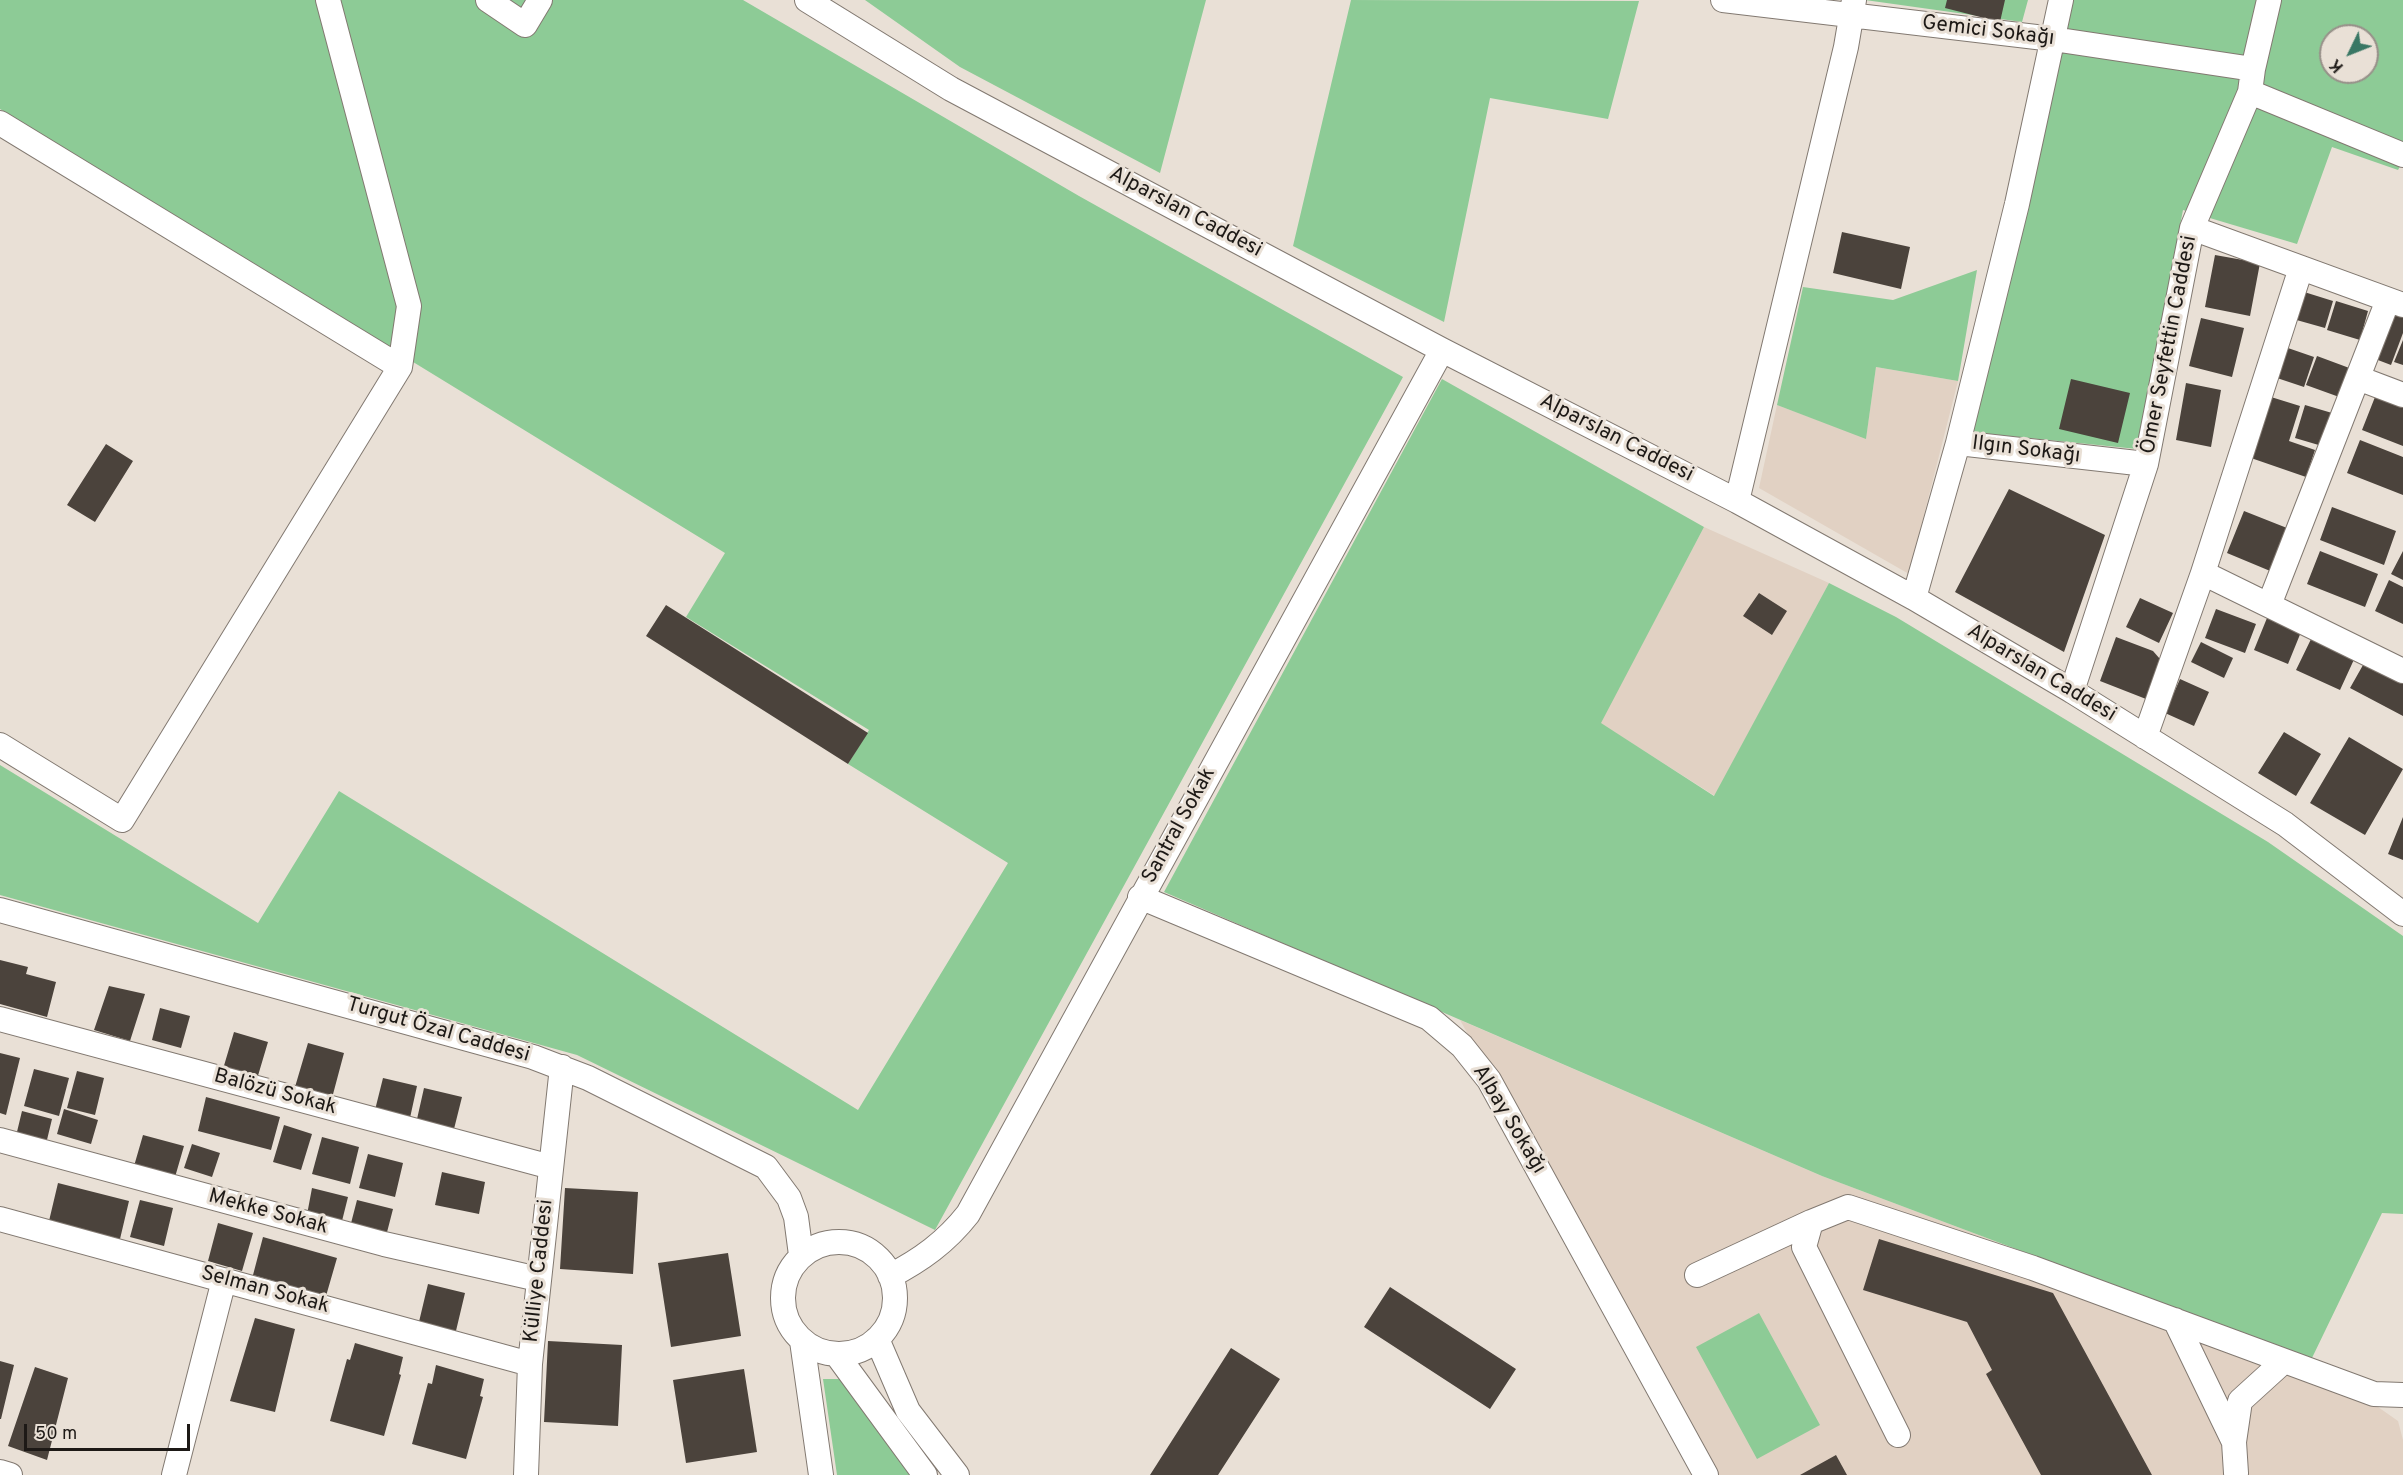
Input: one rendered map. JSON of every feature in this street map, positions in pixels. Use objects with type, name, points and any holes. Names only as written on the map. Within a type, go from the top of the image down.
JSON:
[{"type":"street","points":[[0,745],[122,820],[400,367],[409,306],[328,0]]},
{"type":"street","points":[[488,0],[525,25],[540,0]]},
{"type":"street","name":"Gemici Sokağı","points":[[1723,0],[1853,7],[2053,39],[2252,80],[2403,155]]},
{"type":"street","points":[[1958,443],[2017,204],[2061,0]]},
{"type":"street","name":"Ömer Seyfettin Caddesi","points":[[2072,691],[2146,464],[2192,228],[2252,80],[2269,0]]},
{"type":"street","name":"Alparslan Caddesi","points":[[809,1],[951,89],[1442,350],[1737,501],[1914,598],[2072,691],[2285,824],[2403,914]]},
{"type":"street","points":[[1737,501],[1846,47],[1853,7]]},
{"type":"street","points":[[0,123],[400,367]]},
{"type":"street","points":[[2192,228],[2396,303],[2358,378],[2269,605]]},
{"type":"street","points":[[2145,737],[2203,573],[2301,268]]},
{"type":"street","name":"Santral Sokak","points":[[890,1276],[934,1250],[953,1233],[968,1214],[1442,350]]},
{"type":"street","points":[[2358,378],[2403,395]]},
{"type":"street","name":"Ilgın Sokağı","points":[[1914,598],[1958,443],[2146,464]]},
{"type":"street","points":[[2203,573],[2403,671]]},
{"type":"street","name":"Albay Sokağı","points":[[1140,897],[1428,1018],[1462,1046],[1489,1080],[1706,1475]]},
{"type":"street","name":"Turgut Özal Caddesi","points":[[0,910],[522,1053],[562,1067],[766,1167],[789,1198],[796,1217],[801,1256]]},
{"type":"street","name":"Balözü Sokak","points":[[0,1019],[551,1167]]},
{"type":"street","name":"Külliye Caddesi","points":[[526,1475],[530,1364],[562,1067]]},
{"type":"street","name":"Mekke Sokak","points":[[0,1140],[384,1244],[538,1279]]},
{"type":"street","points":[[1697,1275],[1848,1207],[2032,1268],[2374,1394],[2403,1395]]},
{"type":"street","name":"Selman Sokak","points":[[0,1219],[530,1364]]},
{"type":"street","points":[[1811,1222],[1804,1247],[1898,1435]]},
{"type":"street","points":[[837,1241],[854,1244],[871,1252],[884,1264],[890,1276],[895,1298],[893,1316],[877,1339],[855,1352],[837,1355],[818,1351],[802,1341],[790,1326],[783,1308],[783,1289],[789,1270],[801,1256],[818,1245],[837,1241]]},
{"type":"street","points":[[174,1475],[224,1280]]},
{"type":"street","points":[[2175,1320],[2234,1442]]},
{"type":"street","points":[[877,1339],[908,1411],[957,1475]]},
{"type":"street","points":[[802,1341],[821,1475]]},
{"type":"street","points":[[837,1355],[925,1475]]},
{"type":"street","points":[[2236,1473],[2234,1442],[2240,1401],[2284,1361]]},
{"type":"street","points":[[0,1472],[10,1475]]},
{"type":"shaded area","points":[[1876,367],[1958,381],[1909,574],[1759,488],[1777,405],[1866,438]]},
{"type":"shaded area","points":[[1704,527],[1829,583],[1715,796],[1600,723]]},
{"type":"shaded area","points":[[1460,1020],[1822,1176],[2311,1360],[2398,1421],[2403,1440],[2403,1475],[1714,1475]]},
{"type":"green space","points":[[0,0],[743,0],[1079,196],[1403,377],[935,1230],[577,1055],[0,895],[0,765],[258,923],[339,791],[858,1110],[1008,863],[848,764],[869,730],[686,617],[725,553],[0,109]]},
{"type":"green space","points":[[865,0],[1206,0],[1160,173],[960,67]]},
{"type":"green space","points":[[1351,0],[1639,1],[1608,119],[1490,98],[1444,322],[1293,246]]},
{"type":"green space","points":[[1865,0],[2028,0],[2022,22]]},
{"type":"green space","points":[[2064,0],[2403,0],[2403,161],[2398,170],[2332,147],[2297,244],[2183,210],[2137,449],[1970,432]]},
{"type":"green space","points":[[1977,270],[1958,381],[1876,367],[1866,439],[1777,405],[1803,287],[1893,300]]},
{"type":"green space","points":[[1442,379],[1704,527],[1601,723],[1714,796],[1829,583],[1896,617],[2268,842],[2403,936],[2403,1214],[2382,1213],[2311,1360],[1822,1176],[1164,892]]},
{"type":"green space","points":[[1759,1313],[1820,1425],[1757,1459],[1696,1347]]},
{"type":"green space","points":[[823,1379],[848,1379],[915,1475],[837,1475]]},
{"type":"building","points":[[1947,0],[2005,0],[2000,22],[1945,8]]},
{"type":"building","points":[[1842,232],[1910,247],[1901,289],[1833,273]]},
{"type":"building","points":[[2215,255],[2260,263],[2250,316],[2205,307]]},
{"type":"building","points":[[2301,291],[2333,301],[2325,328],[2293,319]]},
{"type":"building","points":[[2336,301],[2368,311],[2360,340],[2327,330]]},
{"type":"building","points":[[2389,311],[2403,317],[2403,333],[2391,365],[2370,357]]},
{"type":"building","points":[[2201,318],[2244,328],[2232,377],[2189,366]]},
{"type":"building","points":[[2403,340],[2403,365],[2394,362]]},
{"type":"building","points":[[2285,347],[2314,357],[2304,387],[2274,377]]},
{"type":"building","points":[[2317,356],[2352,369],[2342,398],[2306,385]]},
{"type":"building","points":[[2071,379],[2130,393],[2118,443],[2059,429]]},
{"type":"building","points":[[2186,383],[2221,390],[2211,447],[2176,440]]},
{"type":"building","points":[[2271,397],[2300,406],[2289,441],[2315,450],[2306,477],[2251,458]]},
{"type":"building","points":[[2375,397],[2403,407],[2403,446],[2362,430]]},
{"type":"building","points":[[2305,405],[2332,413],[2322,446],[2295,438]]},
{"type":"building","points":[[2360,440],[2403,457],[2403,495],[2347,473]]},
{"type":"building","points":[[106,444],[133,461],[95,522],[67,505]]},
{"type":"building","points":[[2009,489],[2105,535],[2064,652],[1955,592]]},
{"type":"building","points":[[2332,507],[2396,531],[2384,565],[2320,540]]},
{"type":"building","points":[[2244,511],[2292,530],[2275,573],[2227,553]]},
{"type":"building","points":[[2320,551],[2378,574],[2365,607],[2307,584]]},
{"type":"building","points":[[2403,551],[2403,580],[2391,574]]},
{"type":"building","points":[[2389,580],[2403,587],[2403,624],[2375,611]]},
{"type":"building","points":[[1759,593],[1787,611],[1772,635],[1743,616]]},
{"type":"building","points":[[2140,598],[2173,613],[2159,643],[2126,627]]},
{"type":"building","points":[[666,605],[868,733],[848,764],[646,636]]},
{"type":"building","points":[[2216,609],[2256,624],[2245,653],[2205,638]]},
{"type":"building","points":[[2267,618],[2301,632],[2288,664],[2254,650]]},
{"type":"building","points":[[2314,633],[2357,653],[2340,690],[2296,670]]},
{"type":"building","points":[[2116,637],[2153,651],[2160,659],[2146,699],[2100,681]]},
{"type":"building","points":[[2201,642],[2233,658],[2224,678],[2191,662]]},
{"type":"building","points":[[2367,658],[2403,677],[2403,716],[2350,688]]},
{"type":"building","points":[[2180,679],[2209,692],[2194,726],[2165,713]]},
{"type":"building","points":[[2284,732],[2321,754],[2296,796],[2258,773]]},
{"type":"building","points":[[2349,737],[2403,769],[2365,835],[2310,803]]},
{"type":"building","points":[[2403,817],[2403,860],[2388,854]]},
{"type":"building","points":[[0,960],[28,967],[26,974],[56,982],[47,1017],[0,1004]]},
{"type":"building","points":[[109,986],[145,994],[130,1041],[94,1030]]},
{"type":"building","points":[[160,1008],[190,1016],[181,1048],[152,1040]]},
{"type":"building","points":[[234,1032],[268,1042],[257,1079],[223,1069]]},
{"type":"building","points":[[308,1043],[344,1053],[332,1098],[295,1087]]},
{"type":"building","points":[[0,1053],[20,1058],[6,1115],[0,1113]]},
{"type":"building","points":[[34,1069],[69,1078],[59,1116],[24,1106]]},
{"type":"building","points":[[77,1071],[104,1078],[95,1115],[67,1108]]},
{"type":"building","points":[[383,1078],[417,1086],[408,1127],[373,1118]]},
{"type":"building","points":[[424,1088],[462,1097],[452,1137],[415,1128]]},
{"type":"building","points":[[206,1097],[280,1117],[271,1150],[198,1131]]},
{"type":"building","points":[[64,1109],[98,1120],[91,1144],[57,1134]]},
{"type":"building","points":[[22,1111],[52,1119],[46,1144],[16,1136]]},
{"type":"building","points":[[284,1125],[312,1134],[301,1170],[273,1162]]},
{"type":"building","points":[[143,1135],[184,1146],[173,1184],[132,1173]]},
{"type":"building","points":[[322,1137],[359,1147],[350,1184],[312,1174]]},
{"type":"building","points":[[192,1144],[220,1153],[212,1177],[184,1168]]},
{"type":"building","points":[[368,1154],[403,1163],[395,1197],[359,1188]]},
{"type":"building","points":[[442,1172],[485,1182],[479,1214],[435,1205]]},
{"type":"building","points":[[58,1183],[129,1201],[120,1239],[49,1221]]},
{"type":"building","points":[[312,1188],[348,1197],[340,1229],[306,1220]]},
{"type":"building","points":[[565,1188],[638,1192],[633,1274],[560,1269]]},
{"type":"building","points":[[140,1200],[173,1208],[164,1246],[130,1237]]},
{"type":"building","points":[[357,1200],[393,1209],[385,1240],[349,1231]]},
{"type":"building","points":[[218,1223],[253,1233],[242,1271],[208,1261]]},
{"type":"building","points":[[263,1237],[337,1258],[326,1296],[253,1275]]},
{"type":"building","points":[[1879,1239],[2053,1293],[2152,1475],[2041,1475],[1986,1374],[1992,1370],[1967,1322],[1863,1290]]},
{"type":"building","points":[[728,1253],[741,1336],[671,1347],[658,1263]]},
{"type":"building","points":[[428,1284],[465,1293],[455,1335],[418,1326]]},
{"type":"building","points":[[1390,1287],[1516,1369],[1490,1409],[1364,1327]]},
{"type":"building","points":[[255,1318],[295,1329],[275,1412],[230,1401]]},
{"type":"building","points":[[548,1341],[622,1345],[618,1426],[544,1422]]},
{"type":"building","points":[[355,1343],[403,1357],[399,1374],[401,1375],[384,1436],[330,1421],[347,1359],[350,1360]]},
{"type":"building","points":[[1231,1348],[1280,1379],[1218,1475],[1150,1475]]},
{"type":"building","points":[[0,1361],[14,1365],[1,1419],[0,1419]]},
{"type":"building","points":[[436,1365],[484,1379],[480,1396],[483,1397],[466,1459],[412,1444],[428,1383],[432,1384]]},
{"type":"building","points":[[35,1367],[68,1378],[47,1460],[8,1446]]},
{"type":"building","points":[[744,1369],[757,1452],[686,1463],[673,1380]]},
{"type":"building","points":[[1836,1455],[1847,1475],[1800,1475]]}]
